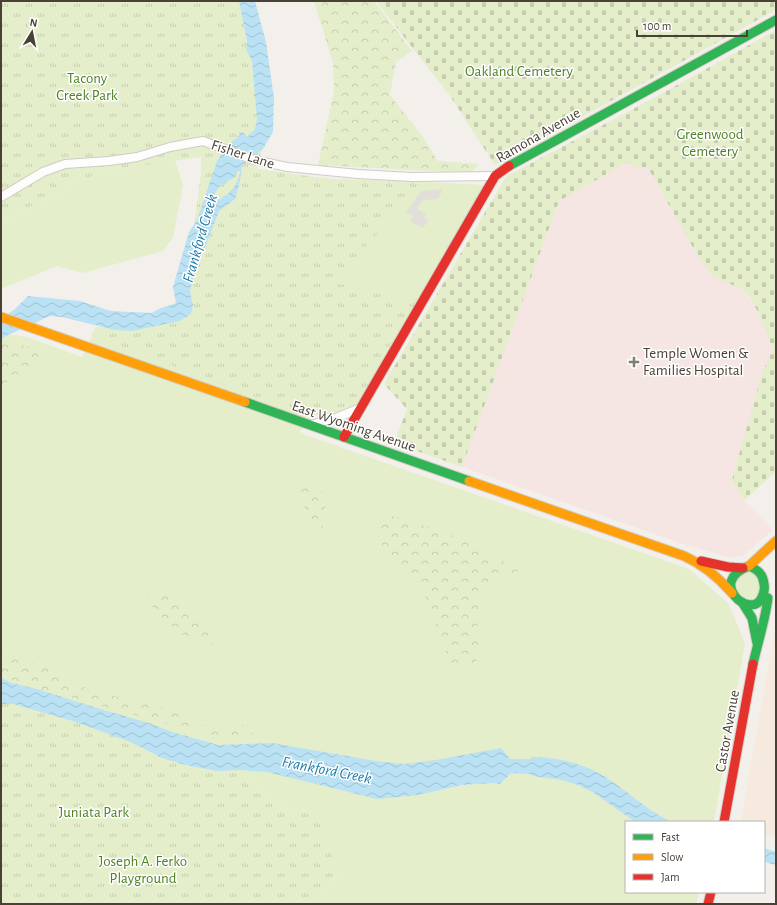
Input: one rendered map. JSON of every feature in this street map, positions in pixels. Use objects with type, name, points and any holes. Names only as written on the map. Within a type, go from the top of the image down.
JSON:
[{"type":"street","name":"Ramona Avenue","points":[[344,437],[495,176],[514,163],[776,20]]},
{"type":"street","name":"Fisher Lane","points":[[1,197],[43,172],[65,164],[109,161],[137,157],[170,147],[204,141],[254,160],[287,168],[412,177],[495,176]]},
{"type":"street","name":"East Wyoming Avenue","points":[[1,317],[698,561],[728,567],[746,567]]},
{"type":"street","points":[[309,425],[336,418],[362,407]]},
{"type":"street","points":[[746,567],[756,567],[762,570],[767,574],[773,583],[768,598],[755,605],[742,602],[732,594],[731,581],[733,576],[746,567],[776,541]]},
{"type":"street","name":"East Wyoming Avenue","points":[[698,561],[714,573],[732,594]]},
{"type":"street","name":"Castor Avenue","points":[[724,821],[757,645],[765,618],[768,598]]},
{"type":"street","name":"Castor Avenue","points":[[742,602],[752,618],[757,645]]},
{"type":"street","points":[[708,904],[711,893]]},
{"type":"shaded area","name":"Temple Women & Families Hospital","points":[[628,162],[635,168],[648,168],[696,253],[733,284],[744,290],[758,312],[773,349],[732,480],[744,501],[773,530],[743,556],[732,558],[683,544],[462,467],[559,201]]},
{"type":"shaded area","points":[[443,189],[438,199],[423,200],[417,209],[426,214],[424,218],[428,221],[423,228],[410,221],[413,216],[406,212],[421,191]]},
{"type":"shaded area","points":[[776,626],[776,836],[765,834],[765,821],[741,821]]},
{"type":"green space","name":"Tacony Creek Park","points":[[1,1],[250,1],[267,132],[257,169],[329,179],[426,182],[332,282],[418,304],[357,405],[343,413],[307,416],[92,335],[96,327],[125,328],[183,304],[201,175],[201,157],[99,172],[1,221]]},
{"type":"green space","points":[[313,1],[374,1],[412,51],[396,62],[390,95],[423,137],[438,161],[479,164],[470,173],[318,165],[334,91],[333,63]]},
{"type":"green space","name":"Oakland Cemetery","points":[[376,1],[776,1],[776,10],[495,165],[450,96]]},
{"type":"green space","name":"Greenwood Cemetery","points":[[776,30],[776,471],[744,501],[732,480],[762,373],[773,349],[758,312],[744,290],[712,276],[696,253],[648,168],[635,168],[628,162],[559,201],[462,467],[394,443],[407,409],[384,384],[504,180],[509,175],[650,100]]},
{"type":"green space","points":[[201,157],[256,169],[329,179],[484,185],[419,304],[343,413],[307,416],[300,433],[689,569],[728,603],[745,643],[714,821],[625,821],[625,893],[699,893],[696,904],[315,904],[337,873],[299,810],[284,808],[265,798],[254,788],[251,776],[1,692],[1,333],[27,337],[82,357],[96,327],[125,328],[183,304],[201,175]]},
{"type":"green space","points":[[175,160],[183,185],[173,238],[163,251],[83,273],[57,266],[1,289],[1,221],[99,172]]},
{"type":"green space","points":[[5,341],[49,352],[1,386],[1,345]]},
{"type":"green space","points":[[304,483],[329,494],[329,505],[323,509],[322,520],[324,539],[312,525],[299,494]]},
{"type":"green space","points":[[392,516],[448,533],[520,570],[484,590],[476,616],[482,657],[454,674],[424,592],[393,565],[378,538],[380,517]]},
{"type":"green space","points":[[754,571],[762,593],[751,599],[742,596],[739,593],[737,584],[740,575]]},
{"type":"green space","points":[[153,590],[176,597],[189,616],[210,635],[213,645],[181,634],[155,611],[147,597]]},
{"type":"green space","points":[[1,653],[42,665],[91,691],[171,709],[206,727],[252,725],[253,734],[220,738],[28,686],[1,676]]},
{"type":"green space","name":"Juniata Park","points":[[1,692],[252,760],[251,776],[254,788],[265,798],[284,808],[299,810],[321,820],[337,873],[315,904],[1,904]]},
{"type":"water","name":"Frankford Creek","points":[[239,1],[255,1],[266,42],[274,98],[273,132],[263,149],[242,166],[235,199],[219,211],[196,267],[190,291],[193,305],[191,314],[180,321],[132,331],[115,330],[62,317],[50,316],[4,337],[1,340],[1,319],[15,309],[28,296],[80,301],[111,311],[152,313],[160,308],[176,303],[173,287],[189,232],[197,220],[217,161],[228,145],[240,135],[238,132],[244,133],[247,137],[255,129],[257,119],[252,61],[246,49],[247,41]],"holes":[[[238,171],[240,171],[235,186],[228,194],[221,199],[212,202],[211,199],[221,184],[225,184],[230,179],[233,179]]]},
{"type":"water","name":"Frankford Creek","points":[[1,678],[12,683],[37,689],[218,745],[272,743],[376,761],[404,764],[436,760],[501,748],[510,759],[531,759],[531,757],[542,757],[564,760],[595,771],[620,787],[649,809],[670,821],[634,821],[594,793],[578,785],[562,780],[533,776],[530,774],[511,773],[500,784],[462,785],[418,795],[377,799],[267,772],[240,770],[217,771],[185,765],[162,758],[133,743],[76,722],[13,704],[1,704]]},
{"type":"water","points":[[765,848],[776,852],[776,865],[765,862]]},
{"type":"traffic: fast","points":[[509,166],[776,20]]},
{"type":"traffic: fast","points":[[245,402],[469,481]]},
{"type":"traffic: fast","points":[[749,566],[761,575],[764,593],[761,599],[755,604],[748,605],[741,602],[735,596],[731,589],[731,581],[737,573],[749,566]]},
{"type":"traffic: fast","points":[[753,664],[768,598]]},
{"type":"traffic: fast","points":[[742,602],[752,618],[757,643]]},
{"type":"traffic: slow","points":[[1,317],[245,402]]},
{"type":"traffic: slow","points":[[469,481],[684,556],[698,563],[710,572],[732,593]]},
{"type":"traffic: slow","points":[[749,566],[776,541]]},
{"type":"traffic: jam","points":[[344,437],[495,176],[509,166]]},
{"type":"traffic: jam","points":[[701,561],[728,567],[743,568]]},
{"type":"traffic: jam","points":[[724,821],[753,664]]},
{"type":"traffic: jam","points":[[708,904],[711,893]]},
{"type":"place","name":"Temple Women & Families Hospital","points":[[634,362]]},
{"type":"park label","name":"Joseph A. Ferko Playground","points":[[143,870]]}]
